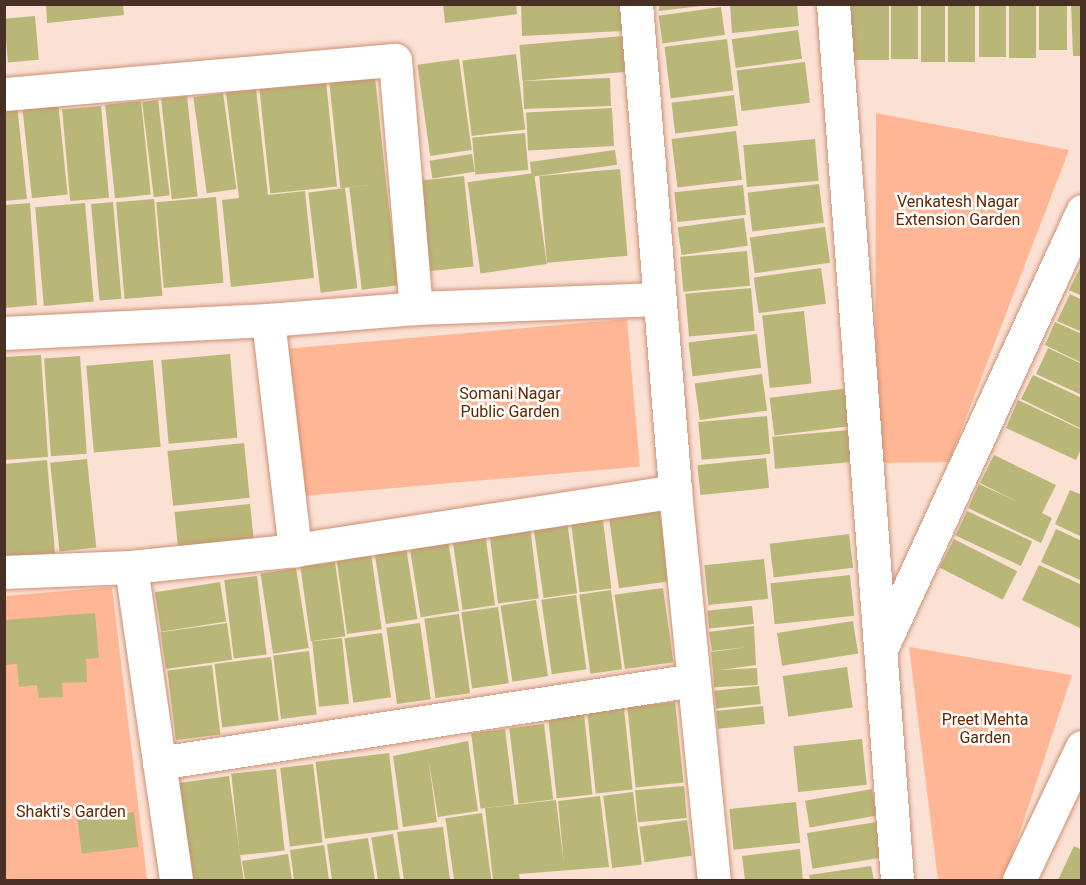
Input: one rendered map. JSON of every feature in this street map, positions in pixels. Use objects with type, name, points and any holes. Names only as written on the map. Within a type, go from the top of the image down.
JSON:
[{"type":"street","points":[[636,4],[675,491],[714,880]]},
{"type":"street","points":[[833,4],[897,880]]},
{"type":"street","points":[[4,94],[395,60],[416,308]]},
{"type":"street","points":[[880,651],[1082,211]]},
{"type":"street","points":[[4,333],[268,320],[416,308],[660,299]]},
{"type":"street","points":[[268,320],[295,550]]},
{"type":"street","points":[[4,572],[131,567],[295,550],[675,491]]},
{"type":"street","points":[[131,567],[176,880]]},
{"type":"street","points":[[159,763],[694,680]]},
{"type":"street","points":[[1019,880],[1082,747]]},
{"type":"green space","name":"Venkatesh Nagar Extension Garden","points":[[876,113],[1069,150],[949,462],[875,463]]},
{"type":"green space","name":"Somani Nagar Public Garden","points":[[627,319],[640,466],[294,497],[281,349]]},
{"type":"green space","name":"Shakti's Garden","points":[[112,587],[147,879],[5,880],[5,596]]},
{"type":"green space","name":"Preet Mehta Garden","points":[[909,647],[1072,675],[1004,880],[938,880]]},
{"type":"building","points":[[46,4],[123,4],[124,15],[47,23]]},
{"type":"building","points":[[443,4],[516,4],[517,14],[445,23]]},
{"type":"building","points":[[521,4],[622,4],[623,31],[522,36]]},
{"type":"building","points":[[659,4],[701,4],[701,6],[659,11]]},
{"type":"building","points":[[730,4],[797,4],[799,26],[732,33]]},
{"type":"building","points":[[851,4],[889,4],[889,60],[851,60]]},
{"type":"building","points":[[891,4],[918,4],[918,59],[891,59]]},
{"type":"building","points":[[921,4],[945,4],[945,62],[921,62]]},
{"type":"building","points":[[948,4],[975,4],[975,62],[948,62]]},
{"type":"building","points":[[979,4],[1006,4],[1006,57],[979,57]]},
{"type":"building","points":[[1009,4],[1036,4],[1036,58],[1009,58]]},
{"type":"building","points":[[1039,4],[1067,4],[1067,50],[1039,50]]},
{"type":"building","points":[[1071,4],[1082,4],[1082,56],[1073,56]]},
{"type":"building","points":[[721,7],[725,35],[663,43],[659,16]]},
{"type":"building","points":[[35,16],[39,60],[8,63],[4,19]]},
{"type":"building","points":[[798,30],[802,59],[736,68],[732,39]]},
{"type":"building","points":[[623,36],[626,72],[523,81],[519,45]]},
{"type":"building","points":[[727,39],[733,91],[671,98],[664,47]]},
{"type":"building","points":[[516,54],[525,129],[472,136],[462,61]]},
{"type":"building","points":[[459,59],[472,150],[430,156],[417,65]]},
{"type":"building","points":[[805,62],[810,103],[742,111],[737,70]]},
{"type":"building","points":[[375,77],[386,183],[340,188],[329,82]]},
{"type":"building","points":[[610,78],[611,106],[524,109],[523,81]]},
{"type":"building","points":[[326,82],[337,186],[270,193],[259,89]]},
{"type":"building","points":[[256,89],[268,195],[305,191],[314,278],[231,287],[222,200],[239,198],[226,92]]},
{"type":"building","points":[[223,93],[236,189],[207,193],[193,97]]},
{"type":"building","points":[[734,95],[738,126],[675,133],[671,103]]},
{"type":"building","points":[[187,96],[198,196],[172,199],[161,99]]},
{"type":"building","points":[[158,100],[170,195],[154,197],[142,102]]},
{"type":"building","points":[[141,101],[151,194],[115,198],[105,105]]},
{"type":"building","points":[[58,102],[68,194],[32,198],[22,106]]},
{"type":"building","points":[[17,105],[27,199],[4,201],[4,107]]},
{"type":"building","points":[[101,106],[109,198],[70,201],[62,109]]},
{"type":"building","points":[[612,108],[614,146],[528,150],[526,113]]},
{"type":"building","points":[[736,131],[742,180],[677,188],[671,139]]},
{"type":"building","points":[[525,133],[528,170],[475,174],[472,138]]},
{"type":"building","points":[[815,139],[819,181],[747,187],[743,145]]},
{"type":"building","points":[[615,150],[617,165],[532,177],[530,162]]},
{"type":"building","points":[[472,154],[475,172],[432,179],[430,161]]},
{"type":"building","points":[[620,169],[628,256],[547,263],[539,176]]},
{"type":"building","points":[[534,173],[547,264],[480,273],[468,182]]},
{"type":"building","points":[[464,176],[474,267],[426,272],[416,181]]},
{"type":"building","points":[[386,183],[399,285],[362,290],[349,188]]},
{"type":"building","points":[[819,184],[824,223],[752,231],[748,193]]},
{"type":"building","points":[[743,185],[746,215],[678,222],[674,192]]},
{"type":"building","points":[[345,188],[357,288],[321,293],[308,193]]},
{"type":"building","points":[[216,197],[223,283],[164,288],[156,202]]},
{"type":"building","points":[[154,199],[162,296],[125,299],[116,202]]},
{"type":"building","points":[[113,202],[121,299],[100,301],[91,204]]},
{"type":"building","points":[[30,203],[37,305],[5,308],[4,205]]},
{"type":"building","points":[[85,203],[94,302],[44,306],[35,207]]},
{"type":"building","points":[[744,218],[748,246],[682,255],[678,227]]},
{"type":"building","points":[[825,227],[830,263],[755,273],[750,238]]},
{"type":"building","points":[[747,251],[750,286],[683,292],[680,257]]},
{"type":"building","points":[[1082,264],[1082,296],[1069,290]]},
{"type":"building","points":[[821,268],[826,304],[759,313],[754,277]]},
{"type":"building","points":[[751,288],[755,331],[689,337],[685,294]]},
{"type":"building","points":[[1070,294],[1082,300],[1082,332],[1057,321]]},
{"type":"building","points":[[804,311],[812,384],[770,388],[762,315]]},
{"type":"building","points":[[1055,322],[1082,334],[1082,363],[1045,345]]},
{"type":"building","points":[[757,334],[761,368],[693,376],[689,342]]},
{"type":"building","points":[[1048,348],[1082,364],[1082,395],[1036,374]]},
{"type":"building","points":[[230,354],[237,438],[169,444],[161,360]]},
{"type":"building","points":[[41,355],[48,457],[4,460],[4,357]]},
{"type":"building","points":[[80,356],[87,454],[51,456],[44,359]]},
{"type":"building","points":[[153,360],[161,447],[94,453],[86,366]]},
{"type":"building","points":[[762,374],[767,411],[700,420],[695,383]]},
{"type":"building","points":[[1033,375],[1082,398],[1082,429],[1021,399]]},
{"type":"building","points":[[849,388],[854,426],[774,435],[770,398]]},
{"type":"building","points":[[1018,400],[1082,430],[1082,447],[1076,460],[1006,428]]},
{"type":"building","points":[[767,416],[770,454],[702,460],[698,422]]},
{"type":"building","points":[[850,430],[853,462],[775,469],[772,437]]},
{"type":"building","points":[[244,443],[250,498],[173,506],[167,451]]},
{"type":"building","points":[[994,455],[1056,485],[1042,513],[1052,518],[1041,543],[968,508],[979,484],[1018,502],[980,483]]},
{"type":"building","points":[[766,458],[769,488],[701,495],[697,465]]},
{"type":"building","points":[[87,459],[96,548],[60,551],[50,463]]},
{"type":"building","points":[[47,460],[55,553],[4,557],[4,464]]},
{"type":"building","points":[[1070,490],[1082,495],[1082,537],[1055,524]]},
{"type":"building","points":[[250,504],[254,542],[178,550],[174,512]]},
{"type":"building","points":[[659,507],[669,581],[619,588],[608,514]]},
{"type":"building","points":[[967,511],[1032,541],[1021,566],[956,535]]},
{"type":"building","points":[[602,512],[611,588],[580,592],[570,516]]},
{"type":"building","points":[[567,521],[577,593],[543,598],[533,526]]},
{"type":"building","points":[[530,527],[539,598],[498,603],[489,532]]},
{"type":"building","points":[[1056,529],[1082,541],[1082,581],[1041,562]]},
{"type":"building","points":[[485,533],[495,605],[462,610],[452,538]]},
{"type":"building","points":[[849,534],[853,568],[774,577],[770,544]]},
{"type":"building","points":[[954,539],[1017,571],[1003,600],[939,568]]},
{"type":"building","points":[[448,540],[459,611],[421,617],[409,546]]},
{"type":"building","points":[[406,547],[417,619],[386,624],[374,552]]},
{"type":"building","points":[[371,553],[382,629],[347,634],[336,558]]},
{"type":"building","points":[[764,559],[768,599],[709,605],[704,565]]},
{"type":"building","points":[[335,562],[345,636],[311,641],[300,567]]},
{"type":"building","points":[[1039,565],[1082,585],[1082,629],[1022,600]]},
{"type":"building","points":[[296,568],[309,648],[273,654],[260,574]]},
{"type":"building","points":[[850,575],[854,616],[775,624],[770,583]]},
{"type":"building","points":[[257,576],[267,654],[234,658],[224,580]]},
{"type":"building","points":[[220,582],[226,622],[161,632],[155,592]]},
{"type":"building","points":[[663,588],[673,662],[625,669],[614,595]]},
{"type":"building","points":[[611,590],[622,669],[590,674],[579,594]]},
{"type":"building","points":[[576,595],[586,669],[552,674],[541,600]]},
{"type":"building","points":[[536,600],[548,676],[512,682],[500,606]]},
{"type":"building","points":[[752,606],[754,624],[709,629],[707,611]]},
{"type":"building","points":[[498,607],[509,683],[472,688],[461,612]]},
{"type":"building","points":[[95,613],[99,658],[86,659],[87,682],[62,683],[63,697],[39,698],[37,685],[19,687],[17,664],[4,665],[4,620]]},
{"type":"building","points":[[459,614],[470,693],[435,698],[424,619]]},
{"type":"building","points":[[853,621],[858,654],[782,666],[777,633]]},
{"type":"building","points":[[227,623],[232,660],[166,669],[161,632]]},
{"type":"building","points":[[420,623],[431,699],[397,704],[386,628]]},
{"type":"building","points":[[754,626],[756,665],[713,671],[711,652],[748,647],[712,651],[709,632]]},
{"type":"building","points":[[382,633],[391,697],[353,703],[344,638]]},
{"type":"building","points":[[342,638],[349,704],[319,707],[312,641]]},
{"type":"building","points":[[309,651],[317,715],[281,719],[273,655]]},
{"type":"building","points":[[271,657],[279,721],[222,727],[214,664]]},
{"type":"building","points":[[212,665],[221,734],[176,740],[167,670]]},
{"type":"building","points":[[847,667],[853,708],[788,717],[783,676]]},
{"type":"building","points":[[757,668],[758,685],[714,687],[713,670]]},
{"type":"building","points":[[759,686],[761,704],[716,709],[714,691]]},
{"type":"building","points":[[675,702],[683,783],[636,788],[627,707]]},
{"type":"building","points":[[763,706],[765,724],[718,729],[716,711]]},
{"type":"building","points":[[624,708],[633,790],[596,793],[587,712]]},
{"type":"building","points":[[584,714],[592,795],[557,798],[548,718]]},
{"type":"building","points":[[544,724],[553,799],[519,804],[509,728]]},
{"type":"building","points":[[505,729],[514,804],[481,809],[471,733]]},
{"type":"building","points":[[862,739],[867,785],[798,792],[793,746]]},
{"type":"building","points":[[468,741],[478,811],[438,817],[428,757],[437,822],[403,827],[393,756]]},
{"type":"building","points":[[389,753],[398,829],[325,838],[316,762]]},
{"type":"building","points":[[313,764],[323,842],[290,846],[280,768]]},
{"type":"building","points":[[276,769],[285,851],[240,855],[231,774]]},
{"type":"building","points":[[229,776],[244,880],[187,880],[174,784]]},
{"type":"building","points":[[684,786],[687,818],[638,822],[635,790]]},
{"type":"building","points":[[872,789],[877,816],[810,827],[805,801]]},
{"type":"building","points":[[633,792],[642,864],[612,868],[603,796]]},
{"type":"building","points":[[600,796],[609,867],[519,874],[520,880],[493,880],[485,808],[556,800],[564,865],[558,801]]},
{"type":"building","points":[[796,802],[800,843],[734,850],[729,809]]},
{"type":"building","points":[[134,812],[138,847],[82,854],[77,819]]},
{"type":"building","points":[[482,813],[491,880],[454,880],[445,818]]},
{"type":"building","points":[[687,820],[692,856],[644,862],[639,827]]},
{"type":"building","points":[[877,822],[883,858],[813,869],[807,833]]},
{"type":"building","points":[[443,827],[450,880],[404,880],[397,832]]},
{"type":"building","points":[[393,834],[400,880],[378,880],[371,837]]},
{"type":"building","points":[[368,838],[375,880],[332,880],[327,844]]},
{"type":"building","points":[[324,845],[329,880],[294,880],[290,850]]},
{"type":"building","points":[[1074,846],[1082,850],[1082,880],[1058,880]]},
{"type":"building","points":[[800,849],[803,880],[745,880],[742,856]]},
{"type":"building","points":[[288,854],[292,880],[245,880],[242,861]]},
{"type":"building","points":[[871,866],[874,880],[810,880],[809,875]]}]
